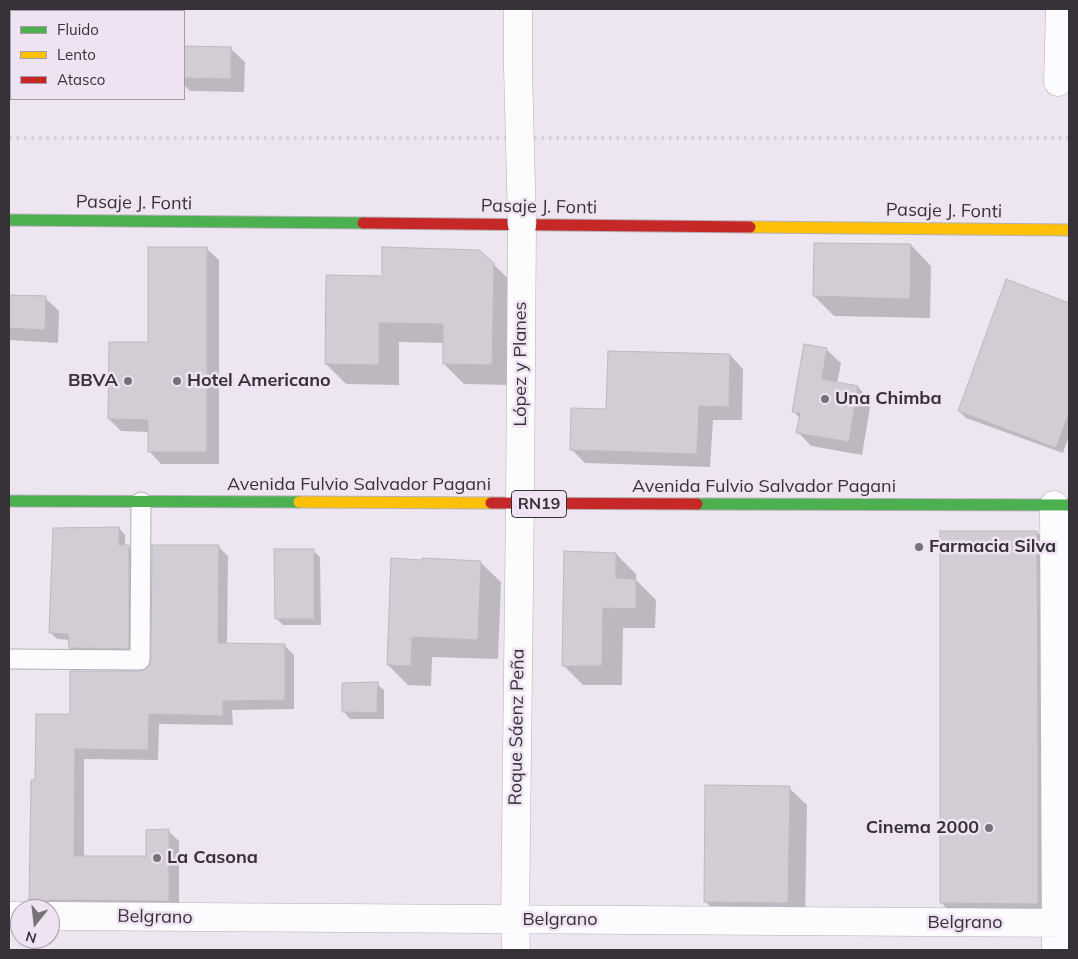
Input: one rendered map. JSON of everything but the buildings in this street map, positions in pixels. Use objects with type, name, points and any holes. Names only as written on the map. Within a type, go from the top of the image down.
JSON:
[{"type":"main road","name":"Pasaje J. Fonti","points":[[9,220],[1069,230]]},
{"type":"main road","name":"Avenida Fulvio Salvador Pagani","points":[[9,501],[1062,505]]},
{"type":"street","name":"López y Planes","points":[[518,9],[522,224],[520,504]]},
{"type":"street","points":[[1058,82],[1060,9]]},
{"type":"street","name":"Roque Sáenz Peña","points":[[516,950],[520,504]]},
{"type":"street","points":[[1056,950],[1062,923],[1062,505]]},
{"type":"street","name":"Belgrano","points":[[60,916],[1062,923]]},
{"type":"lane","points":[[9,659],[140,660],[141,502]]},
{"type":"railway","points":[[9,138],[1069,138]]},
{"type":"traffic: fast","points":[[9,220],[363,223]]},
{"type":"traffic: fast","points":[[9,501],[299,502]]},
{"type":"traffic: fast","points":[[697,504],[1069,505]]},
{"type":"traffic: slow","points":[[750,227],[1069,230]]},
{"type":"traffic: slow","points":[[299,502],[491,503]]},
{"type":"traffic: jam","points":[[363,223],[750,227]]},
{"type":"traffic: jam","points":[[491,503],[697,504]]},
{"type":"place","name":"BBVA","points":[[128,381]]},
{"type":"place","name":"Hotel Americano","points":[[177,381]]},
{"type":"place","name":"Una Chimba","points":[[825,399]]},
{"type":"place","name":"Farmacia Silva","points":[[919,547]]},
{"type":"place","name":"Cinema 2000","points":[[989,828]]},
{"type":"place","name":"La Casona","points":[[157,858]]}]
